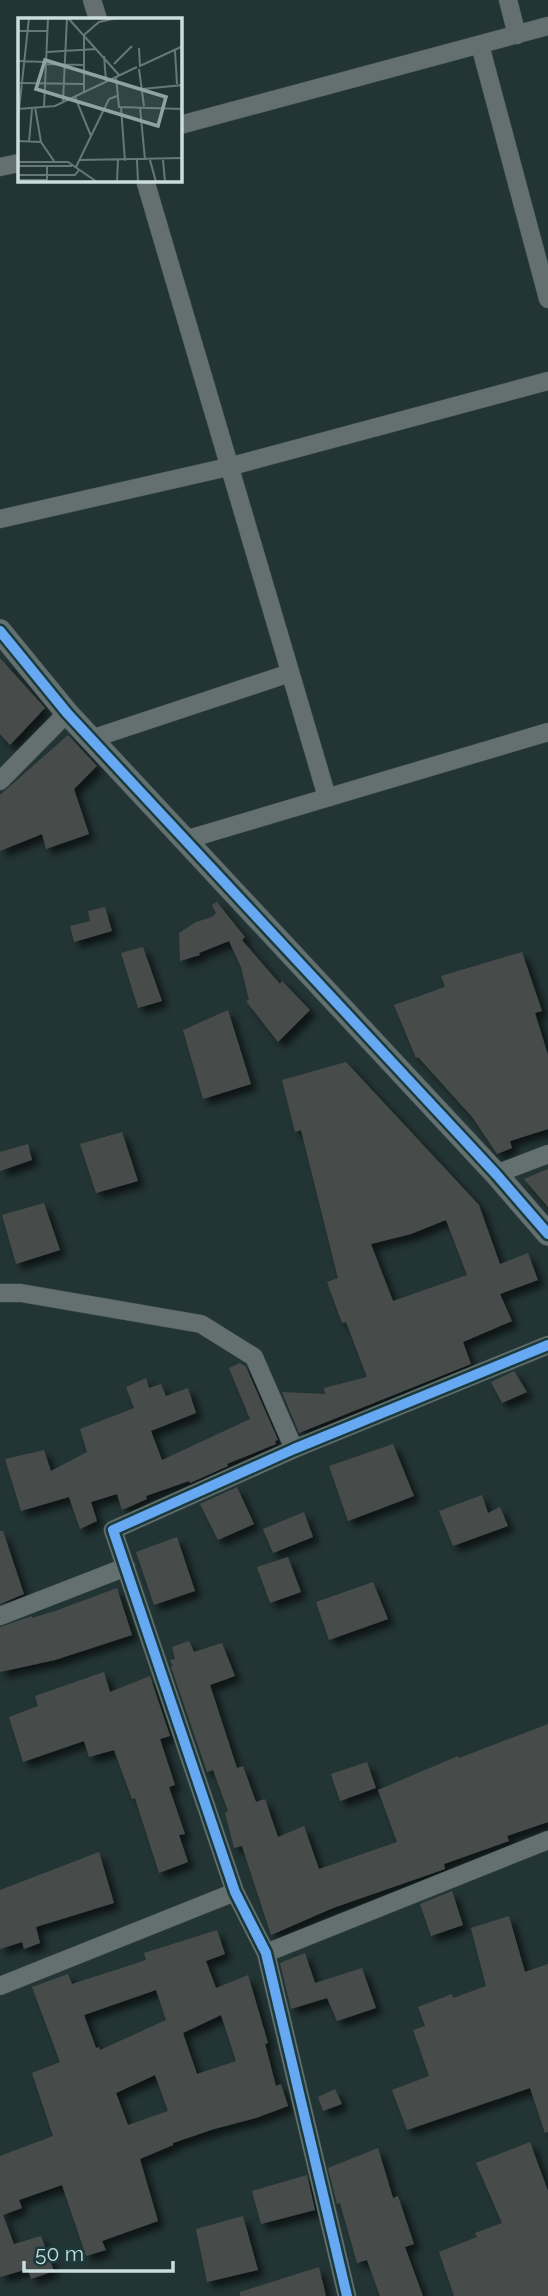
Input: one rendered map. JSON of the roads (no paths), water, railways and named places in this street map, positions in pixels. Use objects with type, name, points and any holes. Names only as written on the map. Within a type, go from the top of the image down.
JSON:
[{"type":"street","points":[[92,0],[98,18]]},
{"type":"street","points":[[508,0],[517,35]]},
{"type":"street","points":[[182,123],[548,26]]},
{"type":"street","points":[[480,45],[548,299]]},
{"type":"street","points":[[0,167],[18,163]]},
{"type":"street","points":[[146,182],[327,797]]},
{"type":"street","points":[[0,519],[228,467],[548,381]]},
{"type":"street","points":[[0,631],[67,713],[496,1174],[548,1234]]},
{"type":"street","points":[[91,739],[290,673]]},
{"type":"street","points":[[0,780],[67,713]]},
{"type":"street","points":[[185,840],[548,732]]},
{"type":"street","points":[[496,1174],[548,1154]]},
{"type":"street","points":[[0,1293],[22,1293],[201,1324],[254,1357],[294,1449]]},
{"type":"street","points":[[347,2296],[266,1953],[235,1892],[113,1530],[294,1449],[548,1345]]},
{"type":"street","points":[[0,1616],[126,1567]]},
{"type":"street","points":[[266,1953],[548,1840]]},
{"type":"street","points":[[0,1986],[235,1892]]}]
